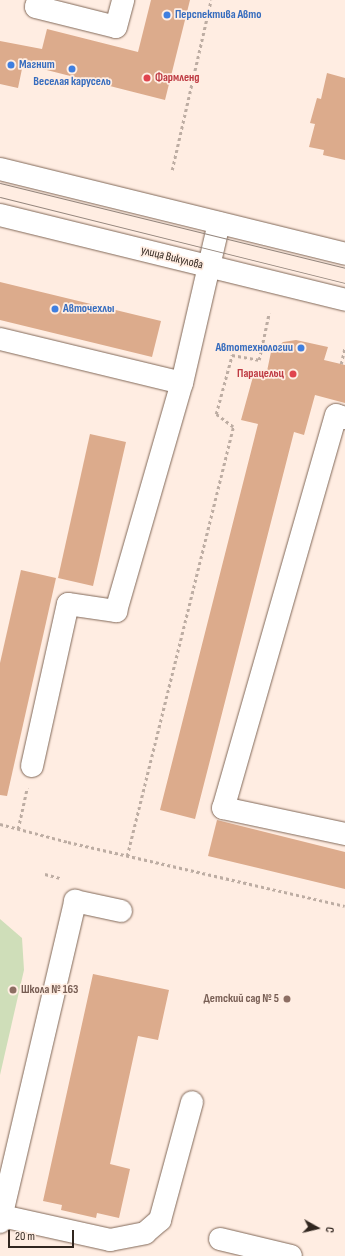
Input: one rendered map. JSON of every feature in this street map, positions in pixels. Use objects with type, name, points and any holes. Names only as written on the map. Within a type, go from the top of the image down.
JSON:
[{"type":"street","points":[[38,0],[36,7],[116,27],[122,0]]},
{"type":"street","points":[[0,169],[345,254]]},
{"type":"street","name":"улица Викулова","points":[[0,215],[345,300]]},
{"type":"street","points":[[32,766],[68,604],[116,610],[182,383],[219,223]]},
{"type":"street","points":[[0,339],[182,383]]},
{"type":"street","points":[[345,418],[336,415],[224,808],[345,834]]},
{"type":"street","points":[[121,911],[75,901],[1,1219],[110,1240],[145,1233],[160,1220],[192,1102]]},
{"type":"street","points":[[220,1239],[291,1256]]},
{"type":"path","points":[[172,170],[211,0]]},
{"type":"path","points":[[127,856],[233,427],[216,414],[232,355],[259,360],[269,313]]},
{"type":"path","points":[[341,364],[345,347]]},
{"type":"path","points":[[18,829],[32,766]]},
{"type":"path","points":[[0,824],[127,856],[345,906]]},
{"type":"path","points":[[45,874],[60,878]]},
{"type":"green space","points":[[0,919],[22,938],[24,970],[0,1075]]},
{"type":"building","points":[[151,0],[190,0],[165,100],[23,64],[18,88],[0,84],[0,41],[42,49],[47,29],[138,52]]},
{"type":"building","points":[[327,73],[345,78],[345,160],[323,155],[324,150],[309,147],[315,124],[310,123],[317,98],[321,99]]},
{"type":"building","points":[[0,282],[161,321],[152,357],[0,320]]},
{"type":"building","points":[[296,340],[328,347],[324,360],[345,365],[345,403],[315,395],[304,435],[294,432],[195,819],[160,810],[258,424],[241,420],[254,373],[266,376],[271,352],[283,342]]},
{"type":"building","points":[[90,434],[126,442],[93,586],[58,578]]},
{"type":"building","points":[[21,570],[56,578],[7,796],[0,795],[0,663]]},
{"type":"building","points":[[217,820],[345,852],[345,889],[208,856]]},
{"type":"building","points":[[93,974],[169,990],[158,1040],[138,1036],[110,1164],[130,1169],[119,1218],[97,1213],[96,1218],[61,1210],[62,1205],[43,1201]]},
{"type":"tram line","points":[[0,183],[345,268]]},
{"type":"tram line","points":[[0,197],[345,283]]},
{"type":"place","name":"Перспектива Авто","points":[[167,15]]},
{"type":"place","name":"Магнит","points":[[11,65]]},
{"type":"place","name":"Веселая карусель","points":[[72,69]]},
{"type":"place","name":"Фармленд","points":[[147,78]]},
{"type":"place","name":"Авточехлы","points":[[55,309]]},
{"type":"place","name":"Автотехнологии","points":[[301,348]]},
{"type":"place","name":"Парацельц","points":[[293,374]]},
{"type":"place","name":"Школа № 163","points":[[13,990]]},
{"type":"place","name":"Детский сад № 5","points":[[287,999]]}]
